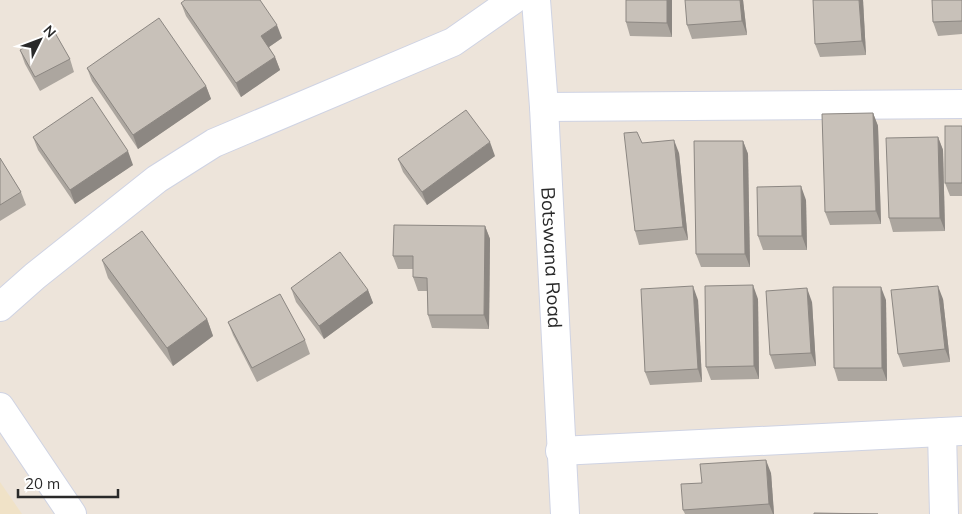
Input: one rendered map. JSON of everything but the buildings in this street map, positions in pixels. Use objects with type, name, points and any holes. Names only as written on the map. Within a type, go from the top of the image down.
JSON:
[{"type":"street","points":[[0,307],[35,276],[157,178],[214,143],[452,42],[513,0]]},
{"type":"street","name":"Botswana Road","points":[[536,0],[544,107],[564,514]]},
{"type":"street","points":[[544,107],[962,104]]},
{"type":"street","points":[[0,407],[72,514]]},
{"type":"street","points":[[560,451],[952,432],[944,514]]},
{"type":"shaded area","points":[[0,482],[22,514],[0,514]]}]
